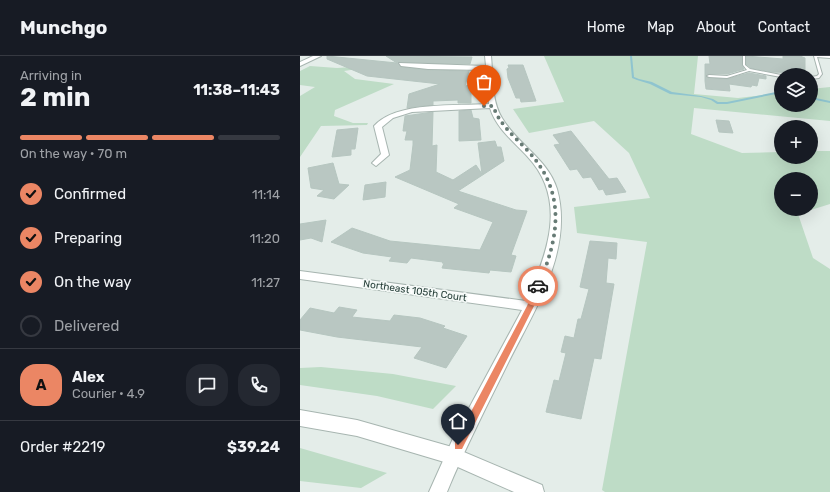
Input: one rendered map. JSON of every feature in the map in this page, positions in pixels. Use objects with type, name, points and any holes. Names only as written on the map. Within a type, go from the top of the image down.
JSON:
[{"type":"street","points":[[300,64],[318,56]]},
{"type":"street","points":[[438,492],[452,456],[530,306],[548,263],[556,231],[555,201],[550,184],[540,165],[498,118],[493,106],[488,56]]},
{"type":"street","points":[[401,64],[428,67],[490,68]]},
{"type":"street","points":[[376,163],[385,155],[378,126],[390,116],[412,110],[493,106]]},
{"type":"street","name":"Northeast 105th Court","points":[[300,274],[530,306]]},
{"type":"street","points":[[300,418],[357,428],[452,456],[535,492]]},
{"type":"lane","points":[[744,56],[744,65],[749,70]]},
{"type":"lane","points":[[818,77],[821,74],[815,56],[830,57]]},
{"type":"lane","points":[[709,76],[727,77],[749,70],[774,75]]},
{"type":"green space","points":[[544,56],[698,56],[694,94],[738,98],[774,94],[774,112],[818,112],[818,88],[830,87],[830,121],[694,108],[691,134],[742,153],[774,152],[774,164],[818,164],[818,151],[830,151],[830,204],[818,208],[818,172],[774,172],[774,216],[799,216],[813,258],[830,269],[830,492],[605,492],[602,490],[647,242],[577,233],[574,207],[650,198],[629,153],[594,121],[529,133],[513,109],[564,102]]},
{"type":"green space","points":[[384,65],[344,71],[355,79],[394,84],[335,110],[334,116],[353,123],[368,123],[367,125],[321,126],[300,157],[300,96],[315,87],[300,85],[300,71],[310,66],[337,68]]},
{"type":"green space","points":[[321,367],[393,374],[456,386],[433,409],[377,396],[300,385],[300,368]]},
{"type":"green space","points":[[300,448],[387,473],[361,488],[300,481]]},
{"type":"building","points":[[327,56],[397,63],[386,56],[472,57],[470,64],[398,63],[401,67],[428,70],[469,71],[465,86],[471,85],[471,103],[458,103],[458,100],[433,101],[433,105],[407,108],[409,94],[440,84],[367,76],[327,59]]},
{"type":"building","points":[[709,56],[742,56],[742,65],[744,69],[727,74],[708,74],[706,75],[708,78],[727,79],[749,73],[766,76],[766,79],[759,78],[757,86],[752,85],[751,87],[729,84],[730,91],[706,89],[705,64],[710,64]]},
{"type":"building","points":[[746,56],[783,59],[783,56],[800,56],[805,58],[805,68],[774,68],[774,72],[751,68],[746,64]]},
{"type":"building","points":[[508,65],[523,65],[536,101],[521,102],[520,98],[516,98],[508,78]]},
{"type":"building","points":[[471,110],[473,118],[479,119],[481,140],[459,141],[459,111]]},
{"type":"building","points":[[433,112],[432,146],[437,145],[436,172],[453,180],[476,165],[482,174],[478,143],[495,141],[497,147],[501,147],[504,161],[458,191],[516,210],[527,211],[511,255],[516,256],[511,272],[490,270],[489,273],[442,268],[443,262],[411,258],[407,263],[389,261],[392,257],[363,253],[331,242],[352,228],[390,241],[480,250],[493,222],[454,208],[459,204],[395,177],[410,170],[413,140],[405,140],[407,131],[403,131],[405,116]]},
{"type":"building","points":[[716,120],[729,121],[733,133],[719,132]]},
{"type":"building","points":[[358,128],[355,149],[351,149],[351,155],[332,157],[337,130]]},
{"type":"building","points":[[571,131],[609,179],[617,178],[626,192],[606,195],[603,189],[599,190],[591,177],[583,178],[577,169],[570,170],[554,145],[560,144],[553,135]]},
{"type":"building","points":[[333,163],[339,184],[349,185],[334,199],[317,196],[324,190],[311,188],[308,168]]},
{"type":"building","points":[[386,182],[385,197],[363,200],[365,185]]},
{"type":"building","points":[[326,220],[322,242],[311,238],[300,240],[300,224]]},
{"type":"building","points":[[590,241],[617,243],[616,259],[608,258],[606,283],[614,284],[601,359],[594,358],[581,419],[546,412],[554,380],[559,381],[566,353],[561,352],[565,336],[574,338],[578,319],[581,319],[589,289],[580,287]]},
{"type":"building","points":[[339,307],[357,310],[352,317],[390,321],[394,315],[420,318],[445,326],[443,328],[467,336],[446,368],[414,358],[422,347],[337,337],[300,330],[300,320],[310,308],[334,313]]},
{"type":"waterway","points":[[631,56],[633,77],[638,80],[651,83],[671,93],[701,96],[717,103],[727,103],[774,93]]},
{"type":"waterway","points":[[818,99],[830,102]]},
{"type":"way so far","points":[[484,106],[493,106],[498,118],[506,129],[529,151],[540,165],[553,193],[555,201],[556,231],[548,263],[538,286]]},
{"type":"route","points":[[458,445],[530,306],[538,286]]}]
